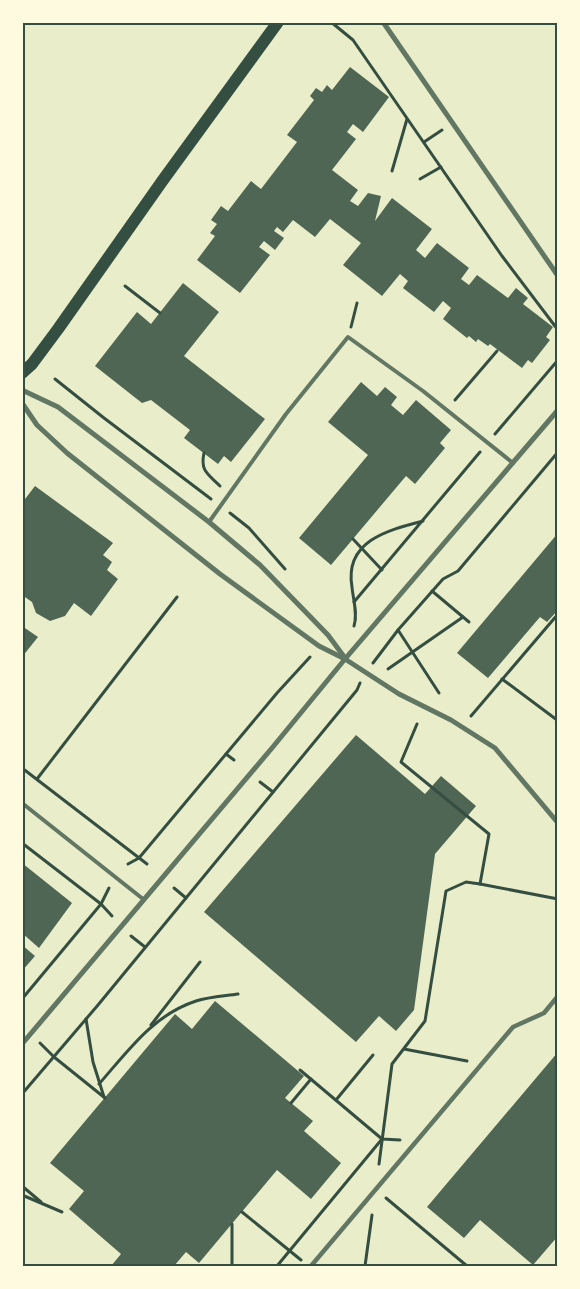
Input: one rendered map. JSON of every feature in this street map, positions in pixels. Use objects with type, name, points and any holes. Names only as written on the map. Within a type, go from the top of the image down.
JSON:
[{"type":"main road","points":[[22,373],[32,364],[58,329],[278,22]]},
{"type":"street","points":[[383,22],[558,276]]},
{"type":"street","points":[[22,390],[58,407],[209,522],[260,566],[328,634],[345,659]]},
{"type":"street","points":[[22,403],[36,425],[67,453],[220,574],[319,646],[345,659],[399,694],[463,727],[495,748],[558,824]]},
{"type":"street","points":[[22,1044],[345,659],[558,410]]},
{"type":"street","points":[[311,1266],[513,1027],[544,1012],[558,996]]},
{"type":"lane","points":[[209,522],[286,414],[348,337],[423,391],[513,463]]},
{"type":"lane","points":[[22,803],[144,899]]},
{"type":"path","points":[[331,22],[353,40],[502,256],[558,330]]},
{"type":"path","points":[[392,171],[408,119]]},
{"type":"path","points":[[424,142],[453,122]]},
{"type":"path","points":[[420,179],[441,167]]},
{"type":"path","points":[[125,286],[160,313]]},
{"type":"path","points":[[348,337],[357,303]]},
{"type":"path","points":[[446,410],[497,351]]},
{"type":"path","points":[[354,602],[558,360]]},
{"type":"path","points":[[22,1094],[357,690],[366,673],[398,630],[443,579],[458,571],[558,452]]},
{"type":"path","points":[[204,453],[202,464],[204,471],[229,495]]},
{"type":"path","points":[[353,628],[356,618],[350,573],[354,559],[376,536],[388,530],[423,521]]},
{"type":"path","points":[[353,539],[382,570]]},
{"type":"path","points":[[432,591],[469,622]]},
{"type":"path","points":[[37,779],[178,597]]},
{"type":"path","points":[[463,727],[558,614]]},
{"type":"path","points":[[388,669],[463,617]]},
{"type":"path","points":[[398,630],[439,693]]},
{"type":"path","points":[[128,864],[139,858],[277,693],[310,657]]},
{"type":"path","points":[[502,679],[557,720]]},
{"type":"path","points":[[417,724],[401,762],[489,834],[480,884]]},
{"type":"path","points":[[226,754],[234,760]]},
{"type":"path","points":[[22,768],[147,864]]},
{"type":"path","points":[[260,782],[272,792]]},
{"type":"path","points":[[22,843],[100,904],[112,916]]},
{"type":"path","points":[[365,1266],[392,1064],[424,1021],[446,891],[466,882],[558,899]]},
{"type":"path","points":[[22,999],[100,904],[110,887]]},
{"type":"path","points":[[174,888],[186,898]]},
{"type":"path","points":[[131,936],[145,947]]},
{"type":"path","points":[[99,1084],[147,1029],[200,962]]},
{"type":"path","points":[[147,1029],[178,1008],[198,1000],[238,994]]},
{"type":"path","points":[[31,1034],[54,1057],[105,1098],[93,1062],[86,1019]]},
{"type":"path","points":[[404,1049],[481,1064]]},
{"type":"path","points":[[336,1100],[373,1055]]},
{"type":"path","points":[[300,1070],[382,1138],[416,1142]]},
{"type":"path","points":[[291,1103],[311,1079]]},
{"type":"path","points":[[276,1266],[382,1138]]},
{"type":"path","points":[[22,1186],[43,1204]]},
{"type":"path","points":[[376,1189],[464,1266]]},
{"type":"path","points":[[22,1196],[62,1212]]},
{"type":"path","points":[[242,1212],[303,1261]]},
{"type":"path","points":[[232,1224],[232,1266]]},
{"type":"building","points":[[350,67],[389,97],[363,132],[353,124],[347,132],[356,139],[332,170],[358,190],[350,201],[358,206],[368,193],[381,196],[375,221],[392,198],[432,229],[416,250],[425,258],[437,243],[469,268],[461,279],[469,285],[477,275],[508,298],[516,288],[528,298],[523,304],[553,327],[546,337],[550,340],[532,363],[528,360],[522,368],[490,344],[488,346],[478,339],[476,342],[469,336],[467,338],[443,319],[451,308],[443,301],[434,312],[403,288],[408,281],[400,274],[382,296],[343,265],[361,243],[330,219],[315,237],[293,220],[283,232],[277,227],[274,231],[284,238],[275,250],[264,241],[259,247],[270,255],[240,293],[197,260],[215,236],[210,233],[217,224],[211,220],[221,206],[228,211],[251,181],[261,189],[297,142],[287,135],[314,100],[310,96],[316,88],[322,92],[327,85],[332,90]]},
{"type":"building","points":[[183,283],[219,312],[184,356],[265,419],[231,462],[224,456],[218,464],[184,438],[190,430],[151,400],[142,403],[95,366],[137,312],[151,324]]},
{"type":"building","points":[[361,382],[377,396],[385,387],[397,397],[391,405],[403,415],[416,400],[451,430],[440,443],[445,448],[415,484],[406,476],[331,565],[299,538],[368,455],[328,422]]},
{"type":"building","points":[[35,486],[113,543],[103,555],[112,562],[107,570],[118,579],[91,616],[74,603],[65,616],[50,621],[36,613],[32,602],[22,595],[22,503]]},
{"type":"building","points":[[558,533],[558,610],[547,622],[540,617],[488,678],[457,653]]},
{"type":"building","points":[[22,626],[38,637],[22,657]]},
{"type":"building","points":[[356,735],[425,794],[441,776],[476,806],[435,854],[414,1010],[396,1031],[379,1016],[356,1042],[204,912]]},
{"type":"building","points":[[22,863],[72,903],[39,948],[22,933]]},
{"type":"building","points":[[22,945],[35,956],[22,971]]},
{"type":"building","points":[[215,1001],[304,1076],[285,1098],[313,1121],[304,1131],[341,1163],[311,1199],[277,1170],[199,1263],[186,1252],[174,1266],[111,1266],[121,1254],[69,1209],[84,1191],[50,1163],[175,1014],[192,1029]]},
{"type":"building","points":[[558,1052],[558,1236],[533,1265],[480,1220],[464,1238],[427,1207]]}]
